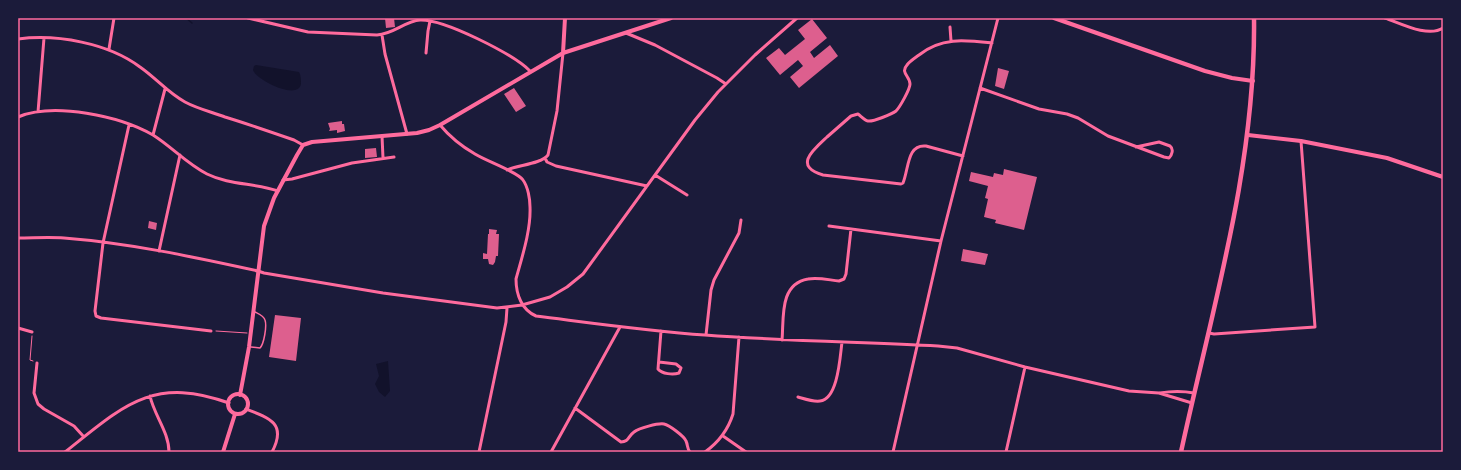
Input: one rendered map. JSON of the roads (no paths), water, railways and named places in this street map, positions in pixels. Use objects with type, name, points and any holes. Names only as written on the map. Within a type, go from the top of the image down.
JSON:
[{"type":"main road","points":[[1181,452],[1231,231],[1248,135],[1255,46],[1254,18]]},
{"type":"street","points":[[109,49],[114,18]]},
{"type":"street","points":[[248,18],[308,32],[382,35],[401,28],[411,22],[420,20],[435,20],[500,50],[525,66],[530,71]]},
{"type":"street","points":[[407,18],[411,22]]},
{"type":"street","points":[[507,170],[545,158],[548,155],[557,111],[565,18]]},
{"type":"street","points":[[18,39],[44,38],[109,49],[124,56],[141,67],[165,89],[186,102],[199,108],[303,144],[407,134],[429,130],[563,53],[671,18]]},
{"type":"street","points":[[18,238],[63,238],[159,251],[258,271],[264,274],[383,293],[497,308],[522,305],[550,297],[567,287],[583,274],[654,175],[726,84],[755,54],[797,18]]},
{"type":"street","points":[[893,452],[916,345],[941,241],[998,18]]},
{"type":"street","points":[[1054,18],[1205,71],[1232,78],[1253,81]]},
{"type":"street","points":[[1385,18],[1420,31],[1440,30],[1443,28]]},
{"type":"street","points":[[426,53],[430,21]]},
{"type":"street","points":[[950,27],[951,41]]},
{"type":"street","points":[[626,32],[662,49],[726,84]]},
{"type":"street","points":[[382,35],[385,54],[407,134]]},
{"type":"street","points":[[38,112],[44,38]]},
{"type":"street","points":[[963,156],[921,145],[915,147],[912,152],[903,183],[901,184],[823,175],[813,172],[808,167],[808,156],[851,116],[858,114],[868,121],[873,121],[898,110],[909,88],[909,80],[904,71],[908,64],[926,49],[933,45],[962,40],[992,43]]},
{"type":"street","points":[[980,88],[1039,109],[1067,114],[1078,118],[1108,136],[1136,147],[1164,157],[1169,158],[1171,156],[1172,150],[1170,146],[1163,142],[1136,147]]},
{"type":"street","points":[[153,135],[165,89]]},
{"type":"street","points":[[18,117],[38,112],[81,112],[104,116],[153,135],[196,168],[209,174],[231,182],[278,191]]},
{"type":"street","points":[[128,125],[103,243],[95,311],[96,316],[101,318],[211,331]]},
{"type":"street","points":[[440,125],[450,136],[475,155],[518,175],[524,180],[529,195],[530,206],[528,226],[516,279],[522,305],[528,313],[536,316],[620,327],[706,335],[957,348],[1025,367],[1129,391],[1159,393],[1192,404]]},
{"type":"street","points":[[1248,135],[1301,141],[1387,158],[1443,177]]},
{"type":"street","points":[[382,136],[383,158]]},
{"type":"street","points":[[1209,333],[1214,334],[1315,327],[1301,141]]},
{"type":"street","points":[[240,395],[249,347],[264,226],[270,207],[303,144]]},
{"type":"street","points":[[159,251],[180,155]]},
{"type":"street","points":[[283,180],[352,163],[394,157]]},
{"type":"street","points":[[545,158],[547,162],[556,166],[647,186]]},
{"type":"street","points":[[654,175],[687,195]]},
{"type":"street","points":[[706,335],[711,290],[714,280],[739,233],[741,220]]},
{"type":"street","points":[[828,226],[941,241]]},
{"type":"street","points":[[782,340],[784,302],[791,287],[807,279],[840,281],[844,279],[846,274],[851,229]]},
{"type":"street","points":[[479,452],[506,322],[507,308]]},
{"type":"street","points":[[551,452],[620,327]]},
{"type":"street","points":[[18,328],[32,332]]},
{"type":"street","points":[[659,362],[676,364],[681,368],[680,374],[662,372],[658,369],[661,331]]},
{"type":"street","points":[[705,452],[715,445],[723,436],[733,414],[739,337]]},
{"type":"street","points":[[798,397],[820,402],[832,393],[835,384],[842,342]]},
{"type":"street","points":[[37,363],[34,393],[38,404],[74,426],[84,438]]},
{"type":"street","points":[[1006,452],[1025,367]]},
{"type":"street","points":[[1159,393],[1169,391],[1194,394]]},
{"type":"street","points":[[65,452],[117,411],[150,396],[167,392],[184,392],[200,394],[229,403]]},
{"type":"street","points":[[240,395],[247,401],[246,409],[242,413],[235,414],[229,408],[229,403],[232,397],[240,395]]},
{"type":"street","points":[[150,396],[152,406],[169,443],[169,452]]},
{"type":"street","points":[[575,408],[621,442],[628,440],[632,433],[636,430],[659,424],[665,424],[686,440],[690,452]]},
{"type":"street","points":[[246,409],[264,415],[274,423],[278,436],[277,443],[272,452]]},
{"type":"street","points":[[224,452],[235,414]]},
{"type":"street","points":[[723,436],[746,452]]},
{"type":"lane","points":[[249,347],[260,348],[264,343],[266,321],[262,316],[253,311]]},
{"type":"waterway","points":[[186,18],[192,23]]}]
